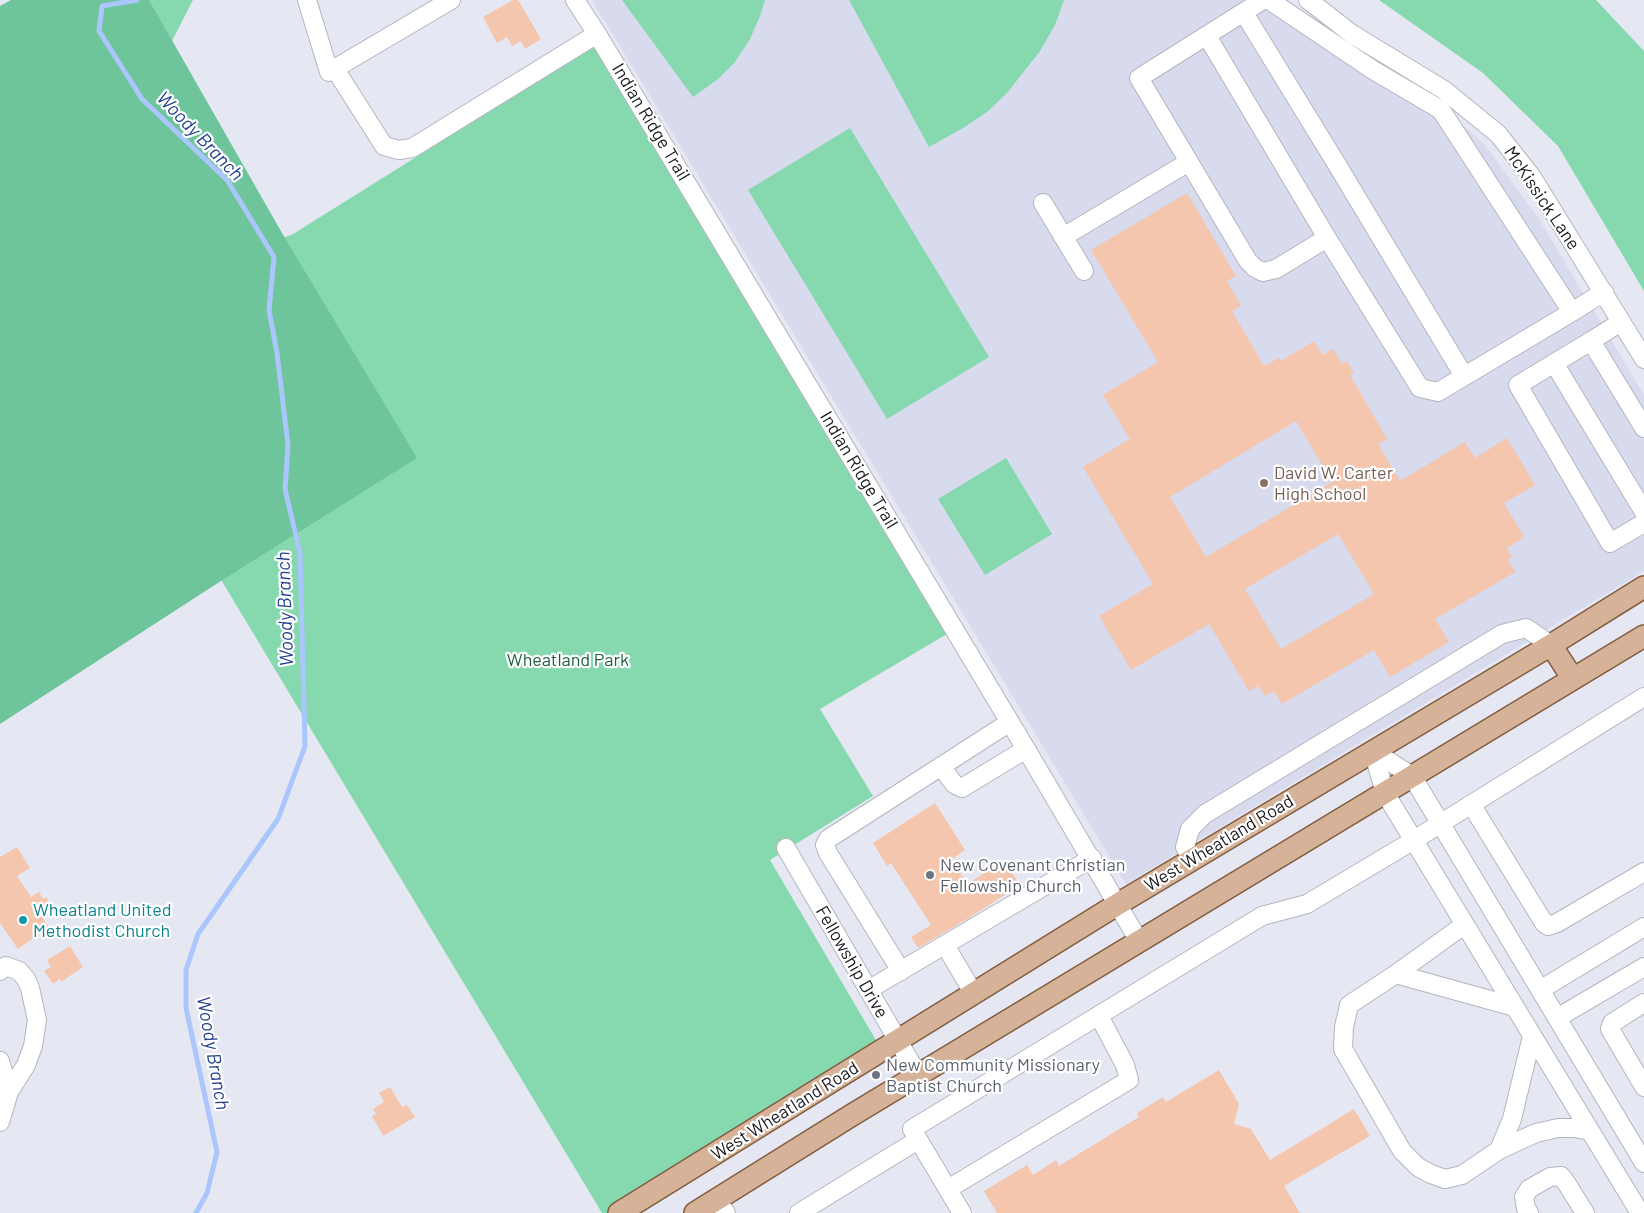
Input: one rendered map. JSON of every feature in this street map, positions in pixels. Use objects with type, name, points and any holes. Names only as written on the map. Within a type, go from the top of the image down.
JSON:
[{"type":"main road","name":"West Wheatland Road","points":[[619,1213],[1118,904],[1551,645],[1644,587]]},
{"type":"main road","points":[[695,1213],[722,1206],[918,1075],[1644,636]]},
{"type":"main road","points":[[1551,645],[1573,679]]},
{"type":"street","points":[[307,0],[332,70],[384,146],[399,150],[412,148],[598,34]]},
{"type":"street","points":[[332,70],[432,5],[451,0]]},
{"type":"street","name":"Indian Ridge Trail","points":[[575,0],[598,34],[1092,858],[1139,941]]},
{"type":"street","points":[[1263,0],[1139,78],[1248,261],[1255,268],[1263,272],[1276,270],[1327,238]]},
{"type":"street","points":[[1269,0],[1373,70],[1441,110],[1572,312]]},
{"type":"street","name":"McKissick Lane","points":[[1308,0],[1352,34],[1444,90],[1498,134],[1532,177],[1644,360]]},
{"type":"street","points":[[1244,13],[1464,376]]},
{"type":"street","points":[[1207,36],[1327,238],[1420,388],[1438,392],[1604,292]]},
{"type":"street","points":[[1063,237],[1189,162]]},
{"type":"street","points":[[1043,203],[1084,271]]},
{"type":"street","points":[[1621,322],[1518,385],[1610,543],[1644,522]]},
{"type":"street","points":[[1591,341],[1644,428]]},
{"type":"street","points":[[1554,363],[1644,512]]},
{"type":"street","points":[[1192,860],[1184,847],[1190,829],[1205,814],[1502,634],[1526,628],[1551,645]]},
{"type":"street","points":[[962,1213],[912,1129],[1262,916],[1307,904],[1644,697]]},
{"type":"street","points":[[901,972],[828,853],[825,845],[828,839],[1010,722]]},
{"type":"street","points":[[941,766],[954,784],[962,788],[1026,749]]},
{"type":"street","points":[[1374,751],[1412,776],[1644,1163]]},
{"type":"street","points":[[1374,751],[1385,792],[1590,1131],[1637,1193],[1640,1213]]},
{"type":"street","points":[[1471,804],[1544,923],[1548,926],[1557,924],[1644,872]]},
{"type":"street","name":"Fellowship Drive","points":[[786,848],[918,1075]]},
{"type":"street","points":[[868,990],[1092,858]]},
{"type":"street","points":[[1464,925],[1396,974],[1349,1004],[1344,1026],[1343,1049],[1402,1151],[1418,1167],[1445,1179],[1462,1175],[1499,1150],[1536,1133],[1574,1128],[1590,1131]]},
{"type":"street","points":[[1540,990],[1644,927]]},
{"type":"street","points":[[945,945],[974,994]]},
{"type":"street","points":[[0,970],[6,966],[19,971],[26,979],[30,988],[37,1020],[33,1046],[26,1065],[8,1092],[0,1122]]},
{"type":"street","points":[[1557,1018],[1644,967]]},
{"type":"street","points":[[1396,974],[1515,1008]]},
{"type":"street","points":[[1644,1003],[1612,1023],[1610,1029],[1644,1087]]},
{"type":"street","points":[[948,1189],[1128,1080],[1125,1065],[1099,1016]]},
{"type":"street","points":[[1499,1150],[1512,1119],[1532,1036]]},
{"type":"street","points":[[0,1061],[8,1092]]},
{"type":"street","points":[[799,1213],[918,1140]]},
{"type":"street","points":[[1529,1213],[1524,1197],[1529,1189],[1550,1177],[1561,1176],[1585,1213]]},
{"type":"shaded area","name":"David W. Carter High School","points":[[592,0],[1284,0],[1420,87],[1485,145],[1539,219],[1644,395],[1644,571],[1126,884]]},
{"type":"green space","points":[[11,0],[149,0],[286,240],[417,458],[224,579],[0,724],[0,6]]},
{"type":"green space","points":[[149,0],[193,0],[172,41]]},
{"type":"green space","points":[[622,0],[765,0],[750,39],[735,62],[718,79],[693,97]]},
{"type":"green space","points":[[849,0],[1064,0],[1055,25],[1040,51],[1007,93],[987,112],[929,147]]},
{"type":"green space","points":[[1379,0],[1596,0],[1644,51],[1644,291],[1558,146],[1483,73]]},
{"type":"green space","name":"Wheatland Park","points":[[594,46],[947,634],[820,709],[873,796],[770,860],[887,1059],[635,1213],[602,1213],[220,578],[283,238],[293,234]]},
{"type":"green space","points":[[850,128],[989,357],[887,419],[748,190]]},
{"type":"green space","points":[[1006,458],[1052,534],[985,575],[938,499]]},
{"type":"building","points":[[513,0],[518,0],[541,39],[525,49],[521,41],[512,46],[507,37],[497,43],[483,17]]},
{"type":"building","points":[[1187,193],[1236,276],[1227,281],[1241,306],[1232,311],[1264,366],[1279,358],[1281,361],[1314,341],[1322,355],[1333,349],[1342,364],[1347,361],[1354,373],[1350,375],[1387,439],[1378,444],[1400,481],[1465,442],[1475,458],[1507,438],[1535,485],[1504,503],[1524,537],[1507,548],[1512,557],[1508,560],[1515,572],[1435,619],[1449,642],[1390,677],[1374,650],[1282,704],[1274,691],[1265,696],[1259,686],[1249,691],[1209,624],[1131,670],[1099,616],[1153,584],[1083,467],[1130,439],[1103,395],[1158,362],[1091,250]],"holes":[[[1296,421],[1332,482],[1206,557],[1170,497]],[[1338,534],[1374,594],[1281,649],[1245,589]]]},
{"type":"building","name":"New Covenant Christian Fellowship Church","points":[[935,803],[965,850],[952,859],[967,884],[1004,860],[1020,885],[918,948],[911,937],[931,925],[891,863],[887,866],[873,843]]},
{"type":"building","name":"Wheatland United Methodist Church","points":[[17,847],[30,868],[17,876],[31,897],[39,892],[43,899],[46,897],[54,910],[43,919],[49,927],[18,949],[0,923],[0,857]]},
{"type":"building","points":[[70,946],[83,967],[61,982],[60,979],[53,984],[44,971],[51,967],[47,960]]},
{"type":"building","points":[[1219,1070],[1239,1104],[1234,1124],[1251,1129],[1270,1160],[1354,1109],[1370,1136],[1284,1186],[1300,1213],[997,1213],[984,1191],[1027,1165],[1033,1175],[1056,1160],[1059,1166],[1139,1117],[1137,1113],[1163,1097],[1166,1102]]},
{"type":"building","points":[[390,1087],[402,1107],[407,1105],[415,1117],[383,1136],[372,1116],[376,1114],[373,1109],[384,1102],[379,1093]]},
{"type":"waterway","name":"Woody Branch","points":[[137,0],[102,6],[99,31],[142,99],[227,180],[274,257],[269,310],[277,353],[288,445],[285,489],[300,553],[305,746],[278,819],[198,934],[186,970],[186,1008],[217,1152],[207,1193],[196,1213]]},
{"type":"place","name":"David W. Carter High School","points":[[1264,483]]},
{"type":"place","name":"New Covenant Christian Fellowship Church","points":[[930,875]]},
{"type":"place","name":"Wheatland United Methodist Church","points":[[23,920]]},
{"type":"place","name":"New Community Missionary Baptist Church","points":[[876,1075]]}]
